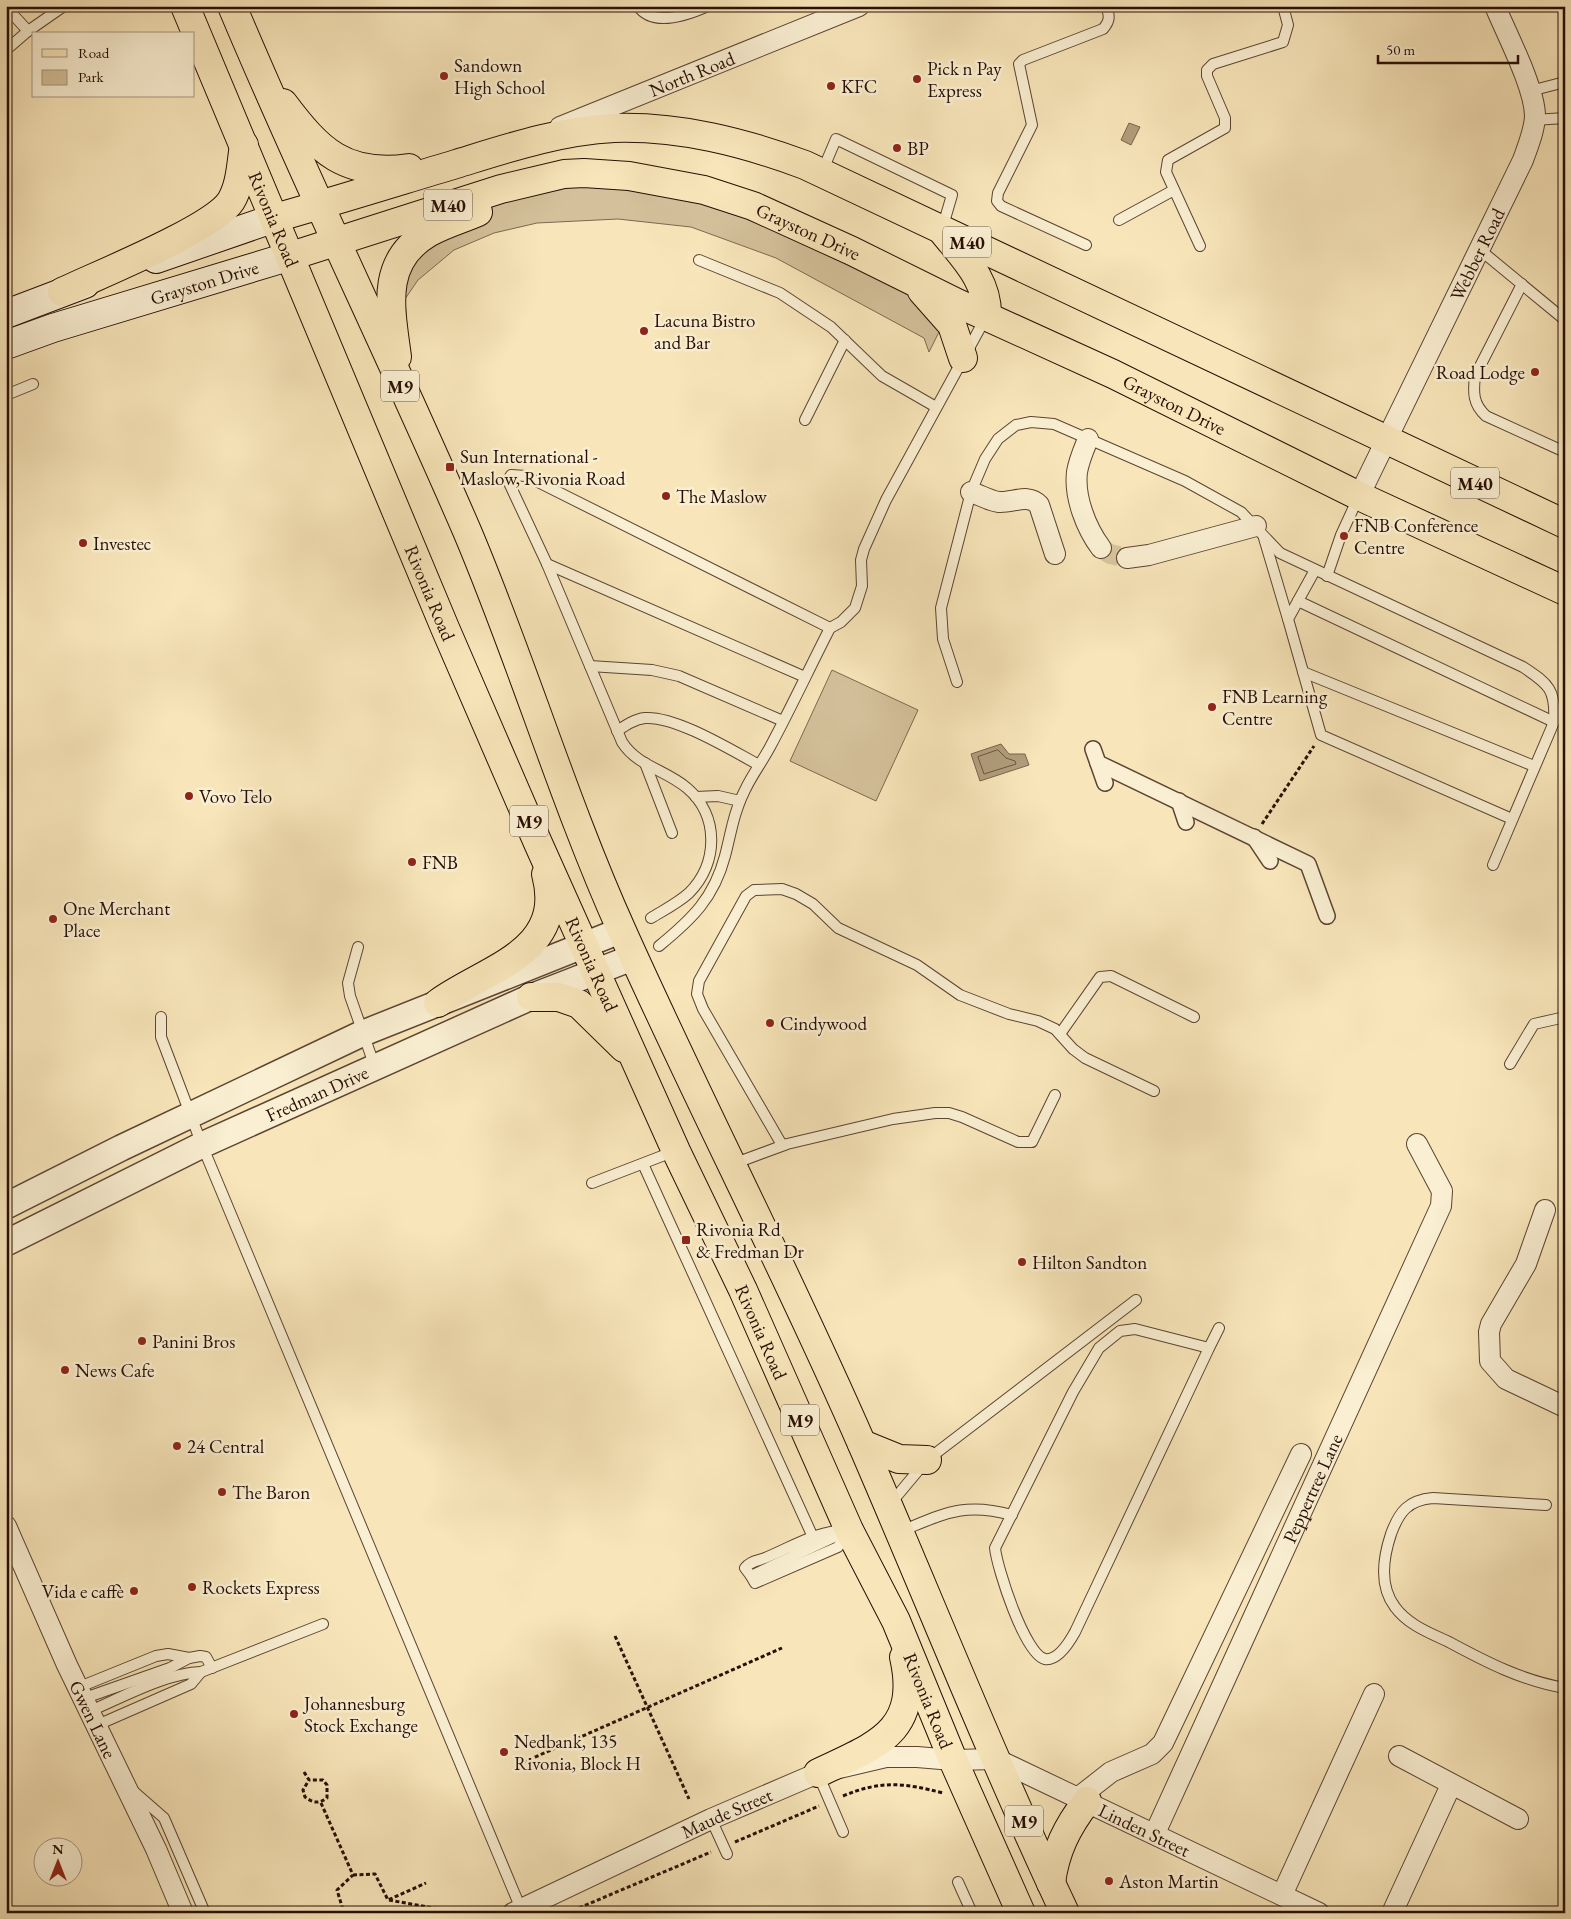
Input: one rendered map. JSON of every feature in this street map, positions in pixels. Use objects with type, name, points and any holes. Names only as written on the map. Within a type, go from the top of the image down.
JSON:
[{"type":"main road","name":"Rivonia Road","points":[[185,6],[211,72],[244,143],[445,628],[538,842],[676,1150],[752,1310],[849,1530],[896,1621],[953,1760],[1022,1913]]},
{"type":"main road","name":"Rivonia Road","points":[[232,6],[259,72],[334,241],[466,530],[576,819],[622,930],[730,1165],[792,1291],[862,1444],[898,1533],[1065,1913]]},
{"type":"main road","points":[[259,72],[307,133],[341,162],[376,169],[458,164]]},
{"type":"main road","name":"Grayston Drive","points":[[6,314],[62,292],[275,218],[458,164],[526,141],[595,130],[660,129],[735,142],[773,153],[822,173],[1385,441],[1565,524]]},
{"type":"main road","points":[[62,292],[181,236],[220,213],[230,201],[236,189],[244,143]]},
{"type":"main road","name":"Grayston Drive","points":[[6,345],[53,328],[291,256],[502,189],[564,174],[584,173],[666,181],[722,195],[782,219],[1113,374],[1359,496],[1565,591]]},
{"type":"main road","points":[[400,385],[390,299],[396,270],[405,254],[429,233],[564,174]]},
{"type":"main road","points":[[942,230],[980,282],[987,300],[987,316]]},
{"type":"main road","points":[[904,276],[922,291],[952,325],[963,358]]},
{"type":"main road","points":[[438,1003],[455,991],[509,962],[534,941],[544,924],[549,906],[548,880],[538,842]]},
{"type":"main road","points":[[532,997],[559,997],[579,1004],[608,1030],[638,1064]]},
{"type":"main road","points":[[752,1310],[792,1291]]},
{"type":"main road","points":[[862,1444],[899,1459],[927,1460]]},
{"type":"main road","points":[[818,1773],[878,1744],[893,1730],[899,1721],[904,1705],[906,1676],[905,1660],[896,1621]]},
{"type":"main road","points":[[1051,1883],[1059,1846],[1083,1799]]},
{"type":"street","name":"Webber Road","points":[[1359,496],[1523,160],[1534,120],[1530,91],[1495,6]]},
{"type":"street","name":"North Road","points":[[526,141],[850,8]]},
{"type":"street","points":[[1088,438],[1079,464],[1077,482],[1084,518],[1100,548]]},
{"type":"street","points":[[972,492],[998,502],[1025,498],[1035,501],[1055,554]]},
{"type":"street","points":[[1128,558],[1260,532]]},
{"type":"street","points":[[1105,783],[1096,756],[1178,801],[1254,836],[1308,864],[1327,916]]},
{"type":"street","points":[[1178,801],[1186,822]]},
{"type":"street","points":[[1254,836],[1270,860]]},
{"type":"street","name":"Fredman Drive","points":[[6,1206],[191,1114],[361,1034],[622,930]]},
{"type":"street","name":"Fredman Drive","points":[[6,1243],[202,1145],[532,997],[634,957]]},
{"type":"street","name":"Peppertree Lane","points":[[1155,1833],[1441,1206],[1442,1191],[1417,1144]]},
{"type":"street","points":[[6,1201],[34,1192]]},
{"type":"street","points":[[1545,1210],[1526,1264],[1492,1324],[1489,1338],[1490,1361],[1506,1379],[1565,1407]]},
{"type":"street","points":[[1083,1799],[1112,1772],[1152,1754],[1163,1743],[1301,1454]]},
{"type":"street","name":"Gwen Lane","points":[[6,1526],[86,1706],[156,1849],[183,1913]]},
{"type":"street","points":[[1282,1895],[1374,1694]]},
{"type":"street","name":"Maude Street","points":[[517,1911],[710,1819],[818,1773],[886,1757],[917,1756],[953,1760],[996,1759]]},
{"type":"street","points":[[1399,1756],[1518,1819]]},
{"type":"street","name":"Linden Street","points":[[996,1759],[1155,1833],[1319,1913]]},
{"type":"street","points":[[1392,1913],[1451,1785]]},
{"type":"lane","points":[[6,50],[28,31],[64,6]]},
{"type":"lane","points":[[638,6],[647,16],[658,20],[708,6]]},
{"type":"lane","points":[[1086,245],[1002,206],[997,201],[998,193],[1032,125],[1020,64],[1023,60],[1102,29],[1110,16],[1106,6]]},
{"type":"lane","points":[[1200,246],[1166,172],[1168,160],[1225,128],[1225,118],[1208,76],[1208,70],[1213,64],[1283,42],[1288,25],[1283,6]]},
{"type":"lane","points":[[6,7],[28,31]]},
{"type":"lane","points":[[1530,91],[1565,82]]},
{"type":"lane","points":[[1534,120],[1565,118]]},
{"type":"lane","points":[[822,173],[836,139],[952,195],[942,230]]},
{"type":"lane","points":[[1118,220],[1174,190]]},
{"type":"lane","points":[[1479,249],[1565,320]]},
{"type":"lane","points":[[699,260],[780,293],[832,327],[882,376],[936,406]]},
{"type":"lane","points":[[1522,284],[1475,376],[1476,406],[1486,416],[1565,452]]},
{"type":"lane","points":[[659,946],[689,922],[701,908],[712,890],[720,871],[740,801],[830,628],[841,622],[855,608],[862,586],[861,569],[864,550],[894,484],[987,316]]},
{"type":"lane","points":[[804,420],[845,340]]},
{"type":"lane","points":[[6,395],[33,384]]},
{"type":"lane","points":[[958,682],[943,639],[942,608],[972,492],[990,451],[998,440],[1016,426],[1031,422],[1054,424],[1185,481],[1241,512],[1280,553],[1530,671],[1548,685],[1555,699],[1554,722],[1493,865]]},
{"type":"lane","points":[[651,918],[688,894],[706,869],[711,850],[708,815],[696,796],[680,782],[645,763],[626,748],[617,731],[547,564],[508,480],[511,476],[526,476],[830,628]]},
{"type":"lane","points":[[1327,576],[1341,535],[1359,496]]},
{"type":"lane","points":[[1260,532],[1288,619],[1321,735],[1512,819]]},
{"type":"lane","points":[[547,564],[804,677]]},
{"type":"lane","points":[[1288,619],[1315,570]]},
{"type":"lane","points":[[1298,601],[1554,722]]},
{"type":"lane","points":[[590,666],[652,670],[679,676],[783,721]]},
{"type":"lane","points":[[1303,672],[1534,766]]},
{"type":"lane","points":[[617,731],[637,720],[646,718],[670,723],[697,732],[759,765]]},
{"type":"lane","points":[[645,763],[672,833]]},
{"type":"lane","points":[[696,796],[718,796],[740,801]]},
{"type":"lane","points":[[782,1145],[703,1009],[697,994],[699,982],[746,896],[754,890],[782,890],[796,894],[813,904],[838,928],[917,965],[960,995],[1009,1014],[1038,1021],[1055,1029],[1073,1049],[1085,1058],[1154,1091]]},
{"type":"lane","points":[[358,947],[348,983],[361,1034],[375,1067]]},
{"type":"lane","points":[[1060,1034],[1100,977],[1111,976],[1194,1017]]},
{"type":"lane","points":[[161,1017],[161,1037],[202,1145],[517,1911]]},
{"type":"lane","points":[[1510,1064],[1534,1024],[1565,1017]]},
{"type":"lane","points":[[730,1165],[782,1145],[893,1120],[949,1113],[1018,1142],[1032,1142],[1055,1095]]},
{"type":"lane","points":[[592,1183],[676,1150]]},
{"type":"lane","points":[[643,1164],[812,1535]]},
{"type":"lane","points":[[887,1507],[927,1460],[1136,1300]]},
{"type":"lane","points":[[1209,1348],[1135,1329],[1120,1331],[1099,1348],[1073,1392],[997,1543],[998,1563],[1031,1649],[1047,1659],[1068,1645],[1075,1632],[1219,1328]]},
{"type":"lane","points":[[1546,1505],[1432,1498],[1421,1499],[1410,1504],[1396,1521],[1387,1547],[1384,1584],[1396,1607],[1419,1628],[1492,1665],[1542,1684],[1565,1688]]},
{"type":"lane","points":[[898,1533],[946,1513],[966,1508],[989,1508],[1012,1515]]},
{"type":"lane","points":[[849,1530],[751,1576],[745,1568],[748,1564],[764,1559],[812,1535],[849,1530]]},
{"type":"lane","points":[[86,1706],[170,1678],[202,1672],[323,1624]]},
{"type":"lane","points":[[86,1706],[156,1656],[168,1654],[189,1658]]},
{"type":"lane","points":[[86,1706],[189,1658],[206,1657],[212,1668]]},
{"type":"lane","points":[[86,1706],[191,1684],[202,1672]]},
{"type":"lane","points":[[818,1773],[843,1832]]},
{"type":"lane","points":[[123,1784],[148,1802],[164,1818],[205,1913]]},
{"type":"lane","points":[[710,1819],[727,1854]]},
{"type":"lane","points":[[958,1882],[972,1913]]},
{"type":"path","points":[[1254,836],[1321,735]]},
{"type":"path","points":[[615,1636],[689,1798]]},
{"type":"path","points":[[517,1765],[782,1648]]},
{"type":"path","points":[[304,1772],[309,1780]]},
{"type":"path","points":[[309,1780],[323,1780],[328,1785],[327,1798],[321,1802],[313,1802],[305,1797],[303,1790],[309,1780]]},
{"type":"path","points":[[321,1802],[353,1875]]},
{"type":"path","points":[[344,1913],[337,1890],[353,1875],[375,1874],[388,1900]]},
{"type":"path","points":[[388,1900],[426,1883]]},
{"type":"path","points":[[388,1900],[439,1908]]},
{"type":"green space","points":[[566,178],[664,182],[957,296],[929,352],[924,338],[776,258],[691,227],[618,219],[537,223],[494,233],[454,250],[418,280],[405,299],[409,358],[388,322],[429,230]]},
{"type":"green space","points":[[832,670],[918,710],[876,801],[790,761]]},
{"type":"water","points":[[1129,123],[1140,127],[1131,145],[1121,140]]},
{"type":"water","points":[[1001,744],[1009,754],[1025,754],[1029,765],[980,781],[971,754]]},
{"type":"tunnel","points":[[1101,548],[1110,554],[1127,558]]},
{"type":"place","name":"Sandown High School","points":[[444,76]]},
{"type":"place","name":"Pick n Pay Express","points":[[917,79]]},
{"type":"place","name":"KFC","points":[[831,86]]},
{"type":"place","name":"BP","points":[[897,148]]},
{"type":"place","name":"Lacuna Bistro and Bar","points":[[644,331]]},
{"type":"place","name":"Road Lodge","points":[[1535,372]]},
{"type":"place","name":"Sun International - Maslow, Rivonia Road","points":[[450,467]]},
{"type":"place","name":"The Maslow","points":[[666,496]]},
{"type":"place","name":"FNB Conference Centre","points":[[1344,536]]},
{"type":"place","name":"Investec","points":[[83,543]]},
{"type":"place","name":"FNB Learning Centre","points":[[1212,707]]},
{"type":"place","name":"Vovo Telo","points":[[189,796]]},
{"type":"place","name":"FNB","points":[[412,862]]},
{"type":"place","name":"One Merchant Place","points":[[53,919]]},
{"type":"place","name":"Cindywood","points":[[770,1023]]},
{"type":"place","name":"Rivonia Rd & Fredman Dr","points":[[686,1240]]},
{"type":"place","name":"Hilton Sandton","points":[[1022,1262]]},
{"type":"place","name":"Panini Bros","points":[[142,1341]]},
{"type":"place","name":"News Cafe","points":[[65,1370]]},
{"type":"place","name":"24 Central","points":[[177,1446]]},
{"type":"place","name":"The Baron","points":[[222,1492]]},
{"type":"place","name":"Rockets Express","points":[[192,1587]]},
{"type":"place","name":"Vida e caffè","points":[[134,1591]]},
{"type":"place","name":"Johannesburg Stock Exchange","points":[[294,1714]]},
{"type":"place","name":"Nedbank, 135 Rivonia, Block H","points":[[504,1752]]},
{"type":"place","name":"Aston Martin","points":[[1109,1881]]}]
